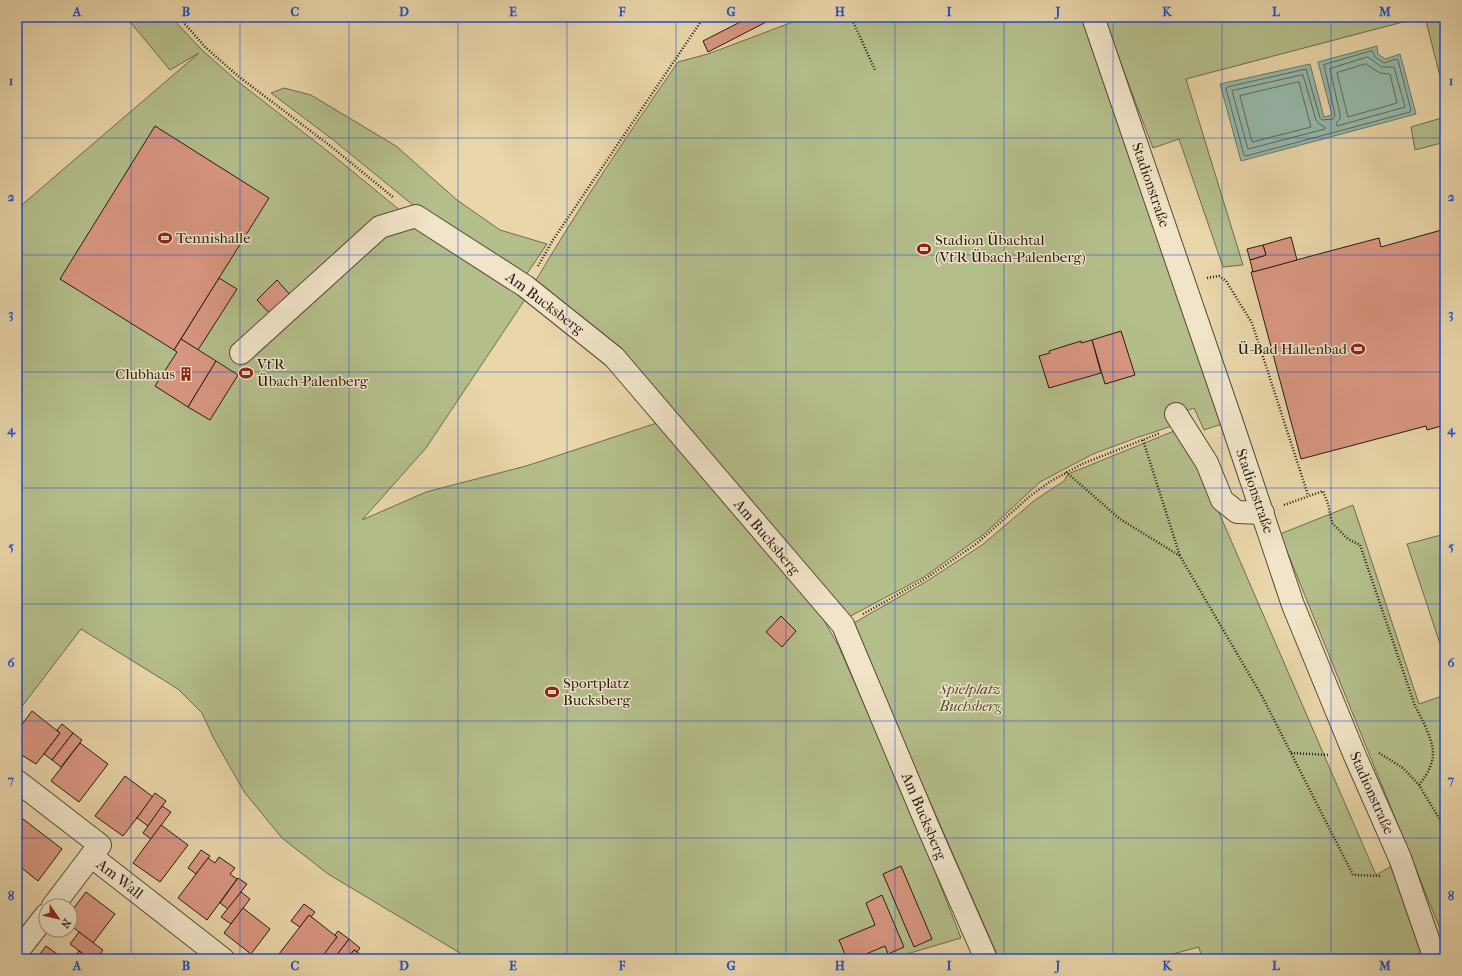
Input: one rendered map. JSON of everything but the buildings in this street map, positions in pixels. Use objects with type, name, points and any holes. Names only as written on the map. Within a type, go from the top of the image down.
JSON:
[{"type":"street","name":"Stadionstraße","points":[[1093,17],[1263,513],[1293,605],[1355,756],[1400,858],[1436,959]]},
{"type":"street","name":"Am Bucksberg","points":[[416,216],[525,286],[614,357],[843,625],[928,827],[986,959]]},
{"type":"street","points":[[242,353],[380,227],[416,216]]},
{"type":"street","points":[[1176,414],[1207,463],[1222,500],[1237,512],[1263,513]]},
{"type":"street","name":"Am Wall","points":[[17,781],[100,845],[91,856],[223,959]]},
{"type":"street","points":[[59,898],[91,856]]},
{"type":"street","points":[[17,952],[38,925]]},
{"type":"path","points":[[179,17],[205,47],[238,76],[332,148],[416,216]]},
{"type":"path","points":[[525,286],[553,240],[704,17]]},
{"type":"path","points":[[851,17],[876,70]]},
{"type":"path","points":[[1185,285],[1210,276],[1219,276],[1226,281],[1252,323],[1308,495]]},
{"type":"path","points":[[843,625],[925,579],[976,544],[1030,496],[1066,472],[1082,464],[1148,438]]},
{"type":"path","points":[[1143,440],[1180,556],[1263,698],[1353,875],[1407,877]]},
{"type":"path","points":[[1066,472],[1120,519],[1180,556]]},
{"type":"path","points":[[1300,498],[1323,491],[1328,504],[1332,524],[1348,539],[1360,545],[1415,706],[1427,729],[1433,753],[1427,774],[1419,785]]},
{"type":"path","points":[[1291,753],[1355,756],[1373,749],[1403,768],[1419,785],[1445,828]]},
{"type":"green space","points":[[126,17],[171,17],[202,50],[236,80],[330,153],[407,216],[526,298],[426,448],[362,520],[426,492],[526,466],[663,421],[817,608],[839,647],[918,828],[961,938],[890,959],[470,959],[328,874],[282,838],[245,793],[214,739],[202,713],[178,689],[81,629],[17,713],[17,209],[199,53],[170,70]]},
{"type":"green space","points":[[806,17],[1089,17],[1228,422],[1204,430],[1194,408],[1176,414],[1172,426],[1093,454],[1040,482],[983,535],[924,577],[847,618],[535,282],[604,171],[678,62],[708,54]]},
{"type":"green space","points":[[1103,17],[1422,17],[1186,79],[1243,265],[1223,267],[1179,139],[1153,148]]},
{"type":"green space","points":[[1425,17],[1445,17],[1445,96]]},
{"type":"green space","points":[[284,88],[311,95],[396,146],[457,200],[500,230],[547,244],[526,275],[488,253],[413,205],[332,139],[271,93]]},
{"type":"green space","points":[[1445,117],[1445,142],[1415,150],[1411,127]]},
{"type":"green space","name":"Spielplatz Buchsberg","points":[[1174,431],[1194,455],[1376,875],[1395,864],[1427,959],[1202,959],[1199,947],[1154,959],[999,959],[852,624],[927,581],[982,545],[1035,500],[1064,481],[1068,474]]},
{"type":"green space","points":[[1353,505],[1419,704],[1445,695],[1445,941],[1280,534]]},
{"type":"green space","points":[[1445,534],[1445,659],[1407,544]]},
{"type":"water","points":[[1377,46],[1378,54],[1385,59],[1400,54],[1416,114],[1241,161],[1220,84],[1310,64],[1324,117],[1332,115],[1318,62]]},
{"type":"place","name":"Tennishalle","points":[[165,238]]},
{"type":"place","name":"Stadion Übachtal (VfR Übach-Palenberg)","points":[[924,249]]},
{"type":"place","name":"Ü-Bad Hallenbad","points":[[1358,349]]},
{"type":"place","name":"VfR Übach-Palenberg","points":[[246,373]]},
{"type":"place","name":"Clubhaus","points":[[186,374]]},
{"type":"place","name":"Sportplatz Bucksberg","points":[[552,692]]}]
